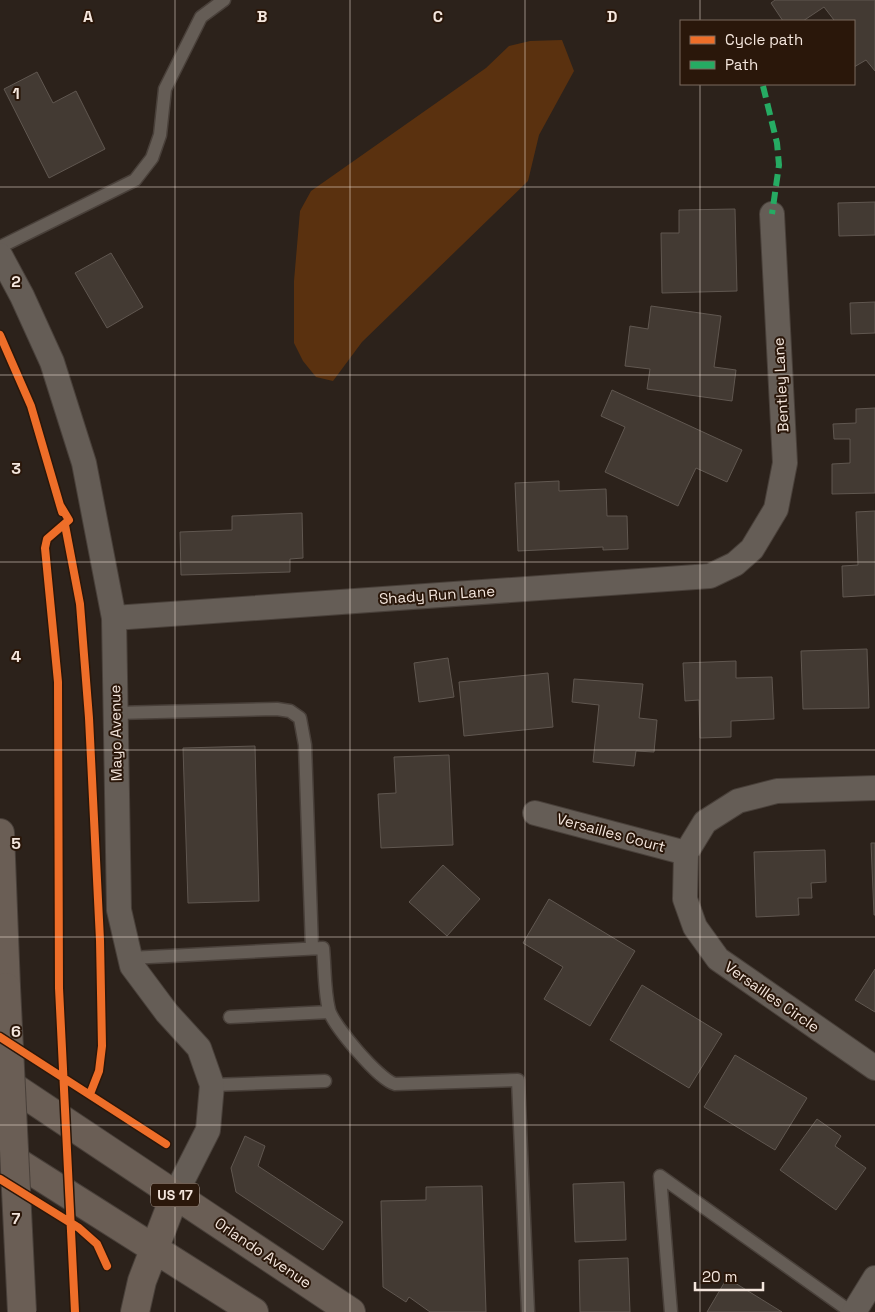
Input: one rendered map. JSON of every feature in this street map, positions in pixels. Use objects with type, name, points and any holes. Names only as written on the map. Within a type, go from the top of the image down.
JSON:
[{"type":"main road","points":[[0,834],[22,1312]]},
{"type":"main road","name":"Orlando Avenue","points":[[0,1078],[352,1312]]},
{"type":"main road","points":[[0,1151],[254,1312]]},
{"type":"main road","points":[[135,1312],[138,1292],[175,1195]]},
{"type":"street","name":"Bentley Lane","points":[[752,549],[776,509],[785,463],[772,214]]},
{"type":"street","name":"Mayo Avenue","points":[[0,255],[22,296],[52,362],[84,463],[114,618],[118,910],[132,966],[161,1005],[199,1048],[212,1085],[208,1130],[175,1195]]},
{"type":"street","name":"Shady Run Lane","points":[[114,618],[710,576],[735,564],[752,549]]},
{"type":"street","points":[[686,853],[705,822],[738,801],[777,791],[875,788]]},
{"type":"street","name":"Versailles Court","points":[[535,813],[686,853]]},
{"type":"street","name":"Versailles Circle","points":[[686,853],[685,899],[695,927],[718,960],[875,1068]]},
{"type":"street","points":[[852,1312],[875,1278]]},
{"type":"lane","points":[[0,246],[135,180],[152,158],[160,135],[165,89],[201,17],[224,0]]},
{"type":"lane","points":[[116,713],[277,709],[290,711],[300,718],[305,745],[312,948]]},
{"type":"lane","points":[[130,958],[323,948],[329,1012],[366,1061],[390,1083],[518,1080],[528,1312]]},
{"type":"lane","points":[[230,1017],[329,1012]]},
{"type":"lane","points":[[212,1085],[325,1081]]},
{"type":"lane","points":[[671,1312],[660,1176],[852,1312]]},
{"type":"shaded area","points":[[562,40],[574,71],[539,135],[528,181],[362,342],[333,381],[316,377],[303,361],[294,343],[294,281],[300,211],[311,191],[486,68],[509,46],[530,41]]},
{"type":"building","points":[[775,0],[875,0],[875,71],[866,60],[855,66],[855,20],[834,20],[824,7],[804,20],[782,20],[771,3]]},
{"type":"building","points":[[37,72],[53,103],[76,91],[105,149],[49,178],[4,89]]},
{"type":"building","points":[[875,202],[875,235],[839,236],[838,203]]},
{"type":"building","points":[[735,209],[737,291],[662,293],[661,233],[679,233],[679,210]]},
{"type":"building","points":[[111,253],[143,307],[107,328],[75,273]]},
{"type":"building","points":[[875,302],[875,333],[851,334],[850,303]]},
{"type":"building","points":[[651,306],[721,316],[714,367],[736,370],[732,401],[647,389],[650,369],[625,366],[630,326],[648,329]]},
{"type":"building","points":[[612,390],[742,450],[727,482],[696,468],[678,506],[605,472],[625,427],[601,416]]},
{"type":"building","points":[[875,408],[875,493],[832,494],[832,464],[850,463],[850,439],[834,439],[833,424],[856,423],[856,409]]},
{"type":"building","points":[[559,481],[559,491],[606,489],[607,516],[627,516],[628,549],[603,550],[603,547],[518,551],[515,483]]},
{"type":"building","points":[[875,511],[875,595],[843,597],[842,566],[858,565],[856,512]]},
{"type":"building","points":[[302,513],[303,558],[290,559],[290,572],[181,575],[180,532],[232,530],[232,516]]},
{"type":"building","points":[[867,649],[869,708],[803,709],[801,651]]},
{"type":"building","points":[[448,658],[454,697],[419,702],[414,663]]},
{"type":"building","points":[[736,661],[736,678],[772,677],[774,719],[731,721],[731,737],[700,738],[699,700],[685,701],[683,663]]},
{"type":"building","points":[[548,673],[553,727],[464,736],[459,682]]},
{"type":"building","points":[[574,679],[643,684],[639,718],[657,720],[654,752],[636,751],[634,766],[593,762],[599,705],[572,702]]},
{"type":"building","points":[[255,746],[259,901],[188,903],[183,748]]},
{"type":"building","points":[[449,755],[453,845],[381,848],[378,794],[396,793],[394,757]]},
{"type":"building","points":[[871,843],[875,843],[875,915],[874,915]]},
{"type":"building","points":[[825,850],[826,882],[811,883],[812,898],[798,898],[799,915],[756,917],[754,852]]},
{"type":"building","points":[[443,865],[480,899],[447,936],[409,902]]},
{"type":"building","points":[[549,899],[635,951],[590,1026],[544,999],[563,967],[523,943]]},
{"type":"building","points":[[875,969],[875,1012],[855,1000]]},
{"type":"building","points":[[642,985],[722,1034],[689,1088],[610,1040]]},
{"type":"building","points":[[735,1055],[807,1098],[775,1150],[704,1107]]},
{"type":"building","points":[[817,1119],[841,1136],[835,1146],[866,1168],[836,1210],[780,1170]]},
{"type":"building","points":[[245,1136],[265,1146],[258,1166],[343,1222],[323,1250],[236,1192],[231,1168]]},
{"type":"building","points":[[624,1182],[626,1240],[575,1242],[573,1184]]},
{"type":"building","points":[[482,1186],[486,1312],[430,1312],[409,1297],[406,1302],[383,1287],[381,1201],[426,1200],[426,1187]]},
{"type":"building","points":[[628,1258],[630,1312],[580,1312],[579,1260]]},
{"type":"building","points":[[727,1278],[782,1312],[707,1312]]},
{"type":"marked path","points":[[763,86],[777,143],[779,165],[772,214]]},
{"type":"cycle path","points":[[0,335],[31,406],[62,512]]},
{"type":"cycle path","points":[[60,505],[69,520],[47,539],[45,548],[58,682],[59,988],[75,1312]]},
{"type":"cycle path","points":[[65,525],[80,604],[89,718],[100,940],[102,1046],[99,1071],[90,1094]]},
{"type":"cycle path","points":[[0,1037],[166,1144]]},
{"type":"cycle path","points":[[0,1179],[79,1228],[97,1244],[107,1266]]}]
